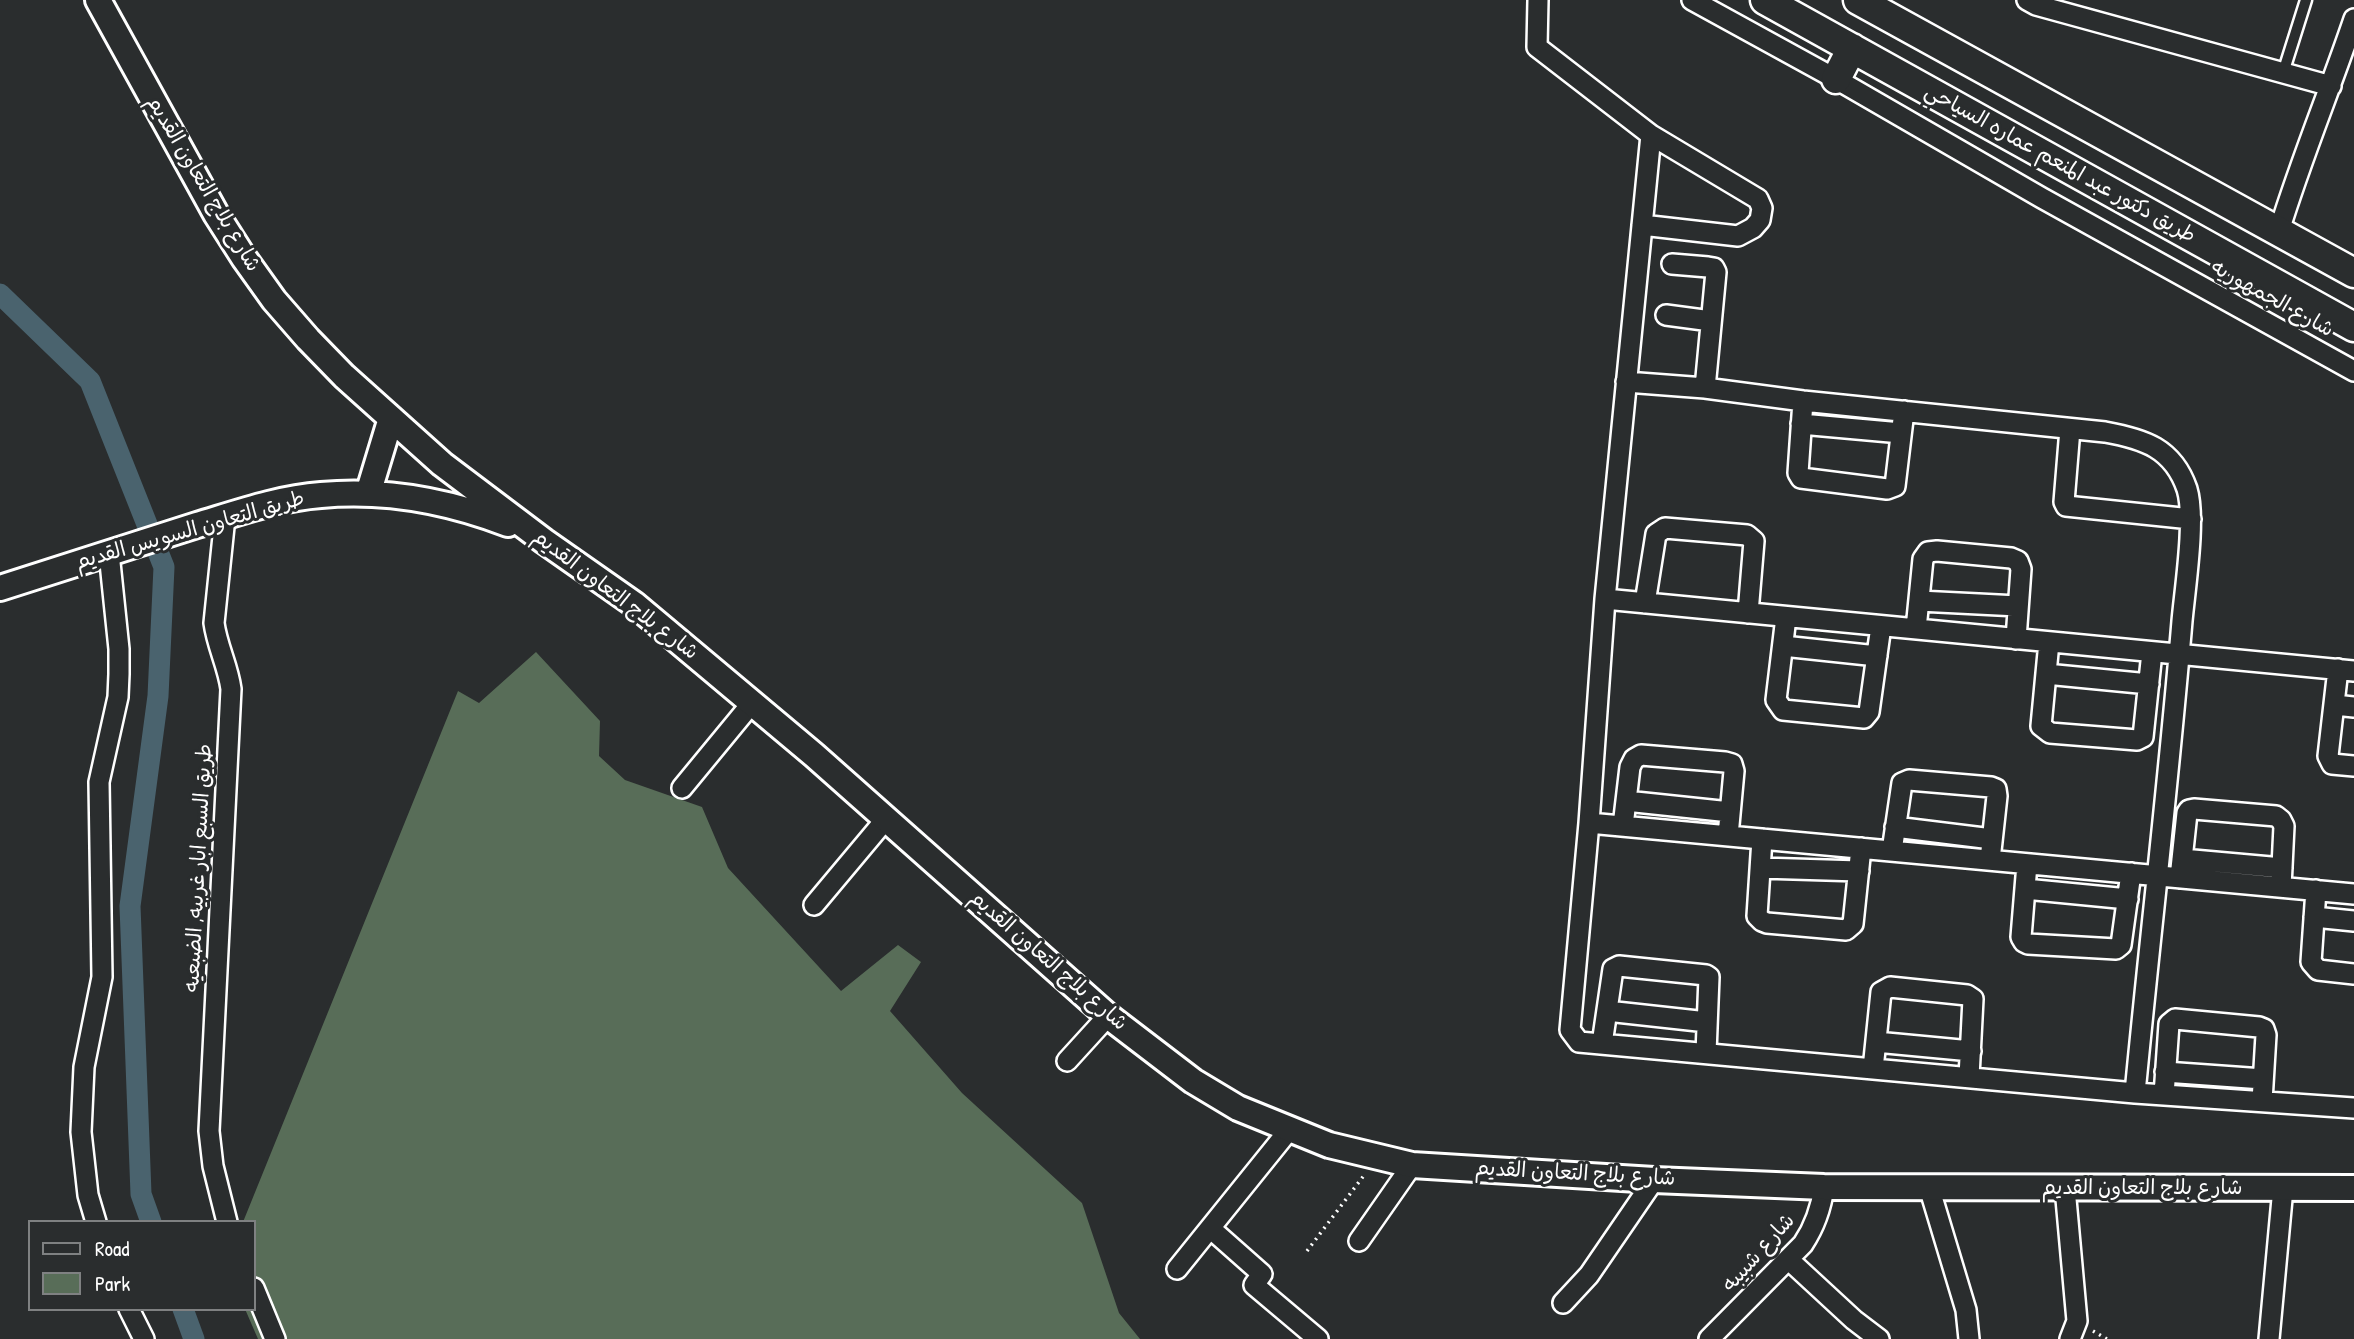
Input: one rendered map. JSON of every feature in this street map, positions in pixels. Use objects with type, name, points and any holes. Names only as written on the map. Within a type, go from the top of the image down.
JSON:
[{"type":"main road","name":"طريق دكتور عبد المنعم عماره السياحي","points":[[1765,0],[2354,327]]},
{"type":"main road","points":[[1866,2],[2354,273]]},
{"type":"main road","points":[[1836,79],[1852,48]]},
{"type":"street","name":"شارع بلاج التعاون القديم","points":[[98,0],[216,214],[274,300],[308,339],[442,464],[544,541],[634,604],[752,703],[1108,1016],[1193,1081],[1238,1108],[1329,1145],[1412,1165],[1824,1187],[2354,1188]]},
{"type":"street","points":[[1538,0],[1536,47],[1651,135],[1758,199],[1762,208],[1754,228],[1738,236],[1642,225]]},
{"type":"street","name":"شارع الجمهوريه","points":[[1692,0],[2354,371]]},
{"type":"street","points":[[2027,0],[2059,5],[2331,86]]},
{"type":"street","points":[[2279,231],[2293,184],[2331,86],[2348,55],[2354,19]]},
{"type":"street","points":[[1651,135],[1605,599],[1589,822],[1570,1030],[1579,1042],[2135,1093],[2354,1108]]},
{"type":"street","points":[[1672,264],[1714,268],[1716,272],[1704,388]]},
{"type":"street","points":[[1666,315],[1712,321]]},
{"type":"street","points":[[1626,382],[1704,388],[2135,438],[2154,446],[2172,461],[2187,490],[2190,519],[2135,1093]]},
{"type":"street","points":[[1803,401],[1798,473],[1801,478],[1887,489],[1895,486],[1904,411]]},
{"type":"street","points":[[368,494],[391,418]]},
{"type":"street","points":[[1801,424],[1901,433]]},
{"type":"street","points":[[2070,429],[2064,502],[2066,506],[2190,519]]},
{"type":"street","name":"طريق التعاون السويس القديم","points":[[0,588],[216,520],[278,502],[319,495],[397,495],[435,501],[509,524],[544,541]]},
{"type":"street","name":"طريق السبع ابار غربيه, الضبعيه","points":[[216,520],[214,623],[229,672],[231,689],[209,1131],[213,1166],[226,1220]]},
{"type":"street","points":[[1645,603],[1656,534],[1665,528],[1747,535],[1754,541],[1748,613]]},
{"type":"street","points":[[95,1220],[89,1195],[81,1132],[84,1068],[102,977],[99,782],[118,685],[119,649],[110,552]]},
{"type":"street","points":[[1916,629],[1923,559],[1928,552],[2011,558],[2018,561],[2021,569],[2016,639]]},
{"type":"street","points":[[1605,599],[2346,670],[2344,706],[2328,756],[2332,764],[2354,766]]},
{"type":"street","points":[[1919,601],[2018,606]]},
{"type":"street","points":[[1786,617],[1776,700],[1783,710],[1864,718],[1867,716],[1881,626]]},
{"type":"street","points":[[2049,642],[2041,726],[2050,733],[2137,740],[2143,737],[2152,652]]},
{"type":"street","points":[[1783,646],[1877,656]]},
{"type":"street","points":[[2046,674],[2149,684]]},
{"type":"street","points":[[682,788],[752,703]]},
{"type":"street","points":[[1623,826],[1630,767],[1634,759],[1641,755],[1725,762],[1732,764],[1734,771],[1728,835]]},
{"type":"street","points":[[1892,851],[1902,783],[1909,780],[1991,787],[1996,789],[1997,796],[1990,860]]},
{"type":"street","points":[[1626,801],[1730,813]]},
{"type":"street","points":[[2181,869],[2187,813],[2194,809],[2276,816],[2284,826],[2282,877]]},
{"type":"street","points":[[814,905],[886,819]]},
{"type":"street","points":[[1589,822],[2156,876],[2181,869],[2282,877],[2316,890],[2354,894]]},
{"type":"street","points":[[1895,827],[1992,839]]},
{"type":"street","points":[[1762,839],[1758,916],[1762,921],[1846,930],[1853,924],[1861,848]]},
{"type":"street","points":[[2028,863],[2021,937],[2028,944],[2116,949],[2121,945],[2131,873]]},
{"type":"street","points":[[1760,868],[1858,871]]},
{"type":"street","points":[[2025,889],[2127,899]]},
{"type":"street","points":[[2316,890],[2311,962],[2318,970],[2354,974]]},
{"type":"street","points":[[2315,917],[2354,921]]},
{"type":"street","points":[[1602,1044],[1614,967],[1706,975],[1710,980],[1706,1053]]},
{"type":"street","points":[[1873,1069],[1881,992],[1890,987],[1968,995],[1973,999],[1969,1077]]},
{"type":"street","points":[[1607,1011],[1707,1022]]},
{"type":"street","points":[[1067,1061],[1108,1016]]},
{"type":"street","points":[[2164,1095],[2169,1024],[2175,1019],[2264,1029],[2266,1035],[2262,1101]]},
{"type":"street","points":[[1876,1042],[1970,1051]]},
{"type":"street","points":[[2165,1072],[2263,1079]]},
{"type":"street","points":[[1177,1269],[1289,1130]]},
{"type":"street","points":[[1359,1241],[1412,1165]]},
{"type":"street","points":[[1563,1303],[1589,1275],[1654,1180]]},
{"type":"street","name":"شارع شبيبه","points":[[1709,1339],[1803,1244],[1814,1227],[1821,1208],[1824,1187]]},
{"type":"street","points":[[1929,1187],[1966,1310],[1969,1339]]},
{"type":"street","points":[[2064,1188],[2077,1321],[2070,1339]]},
{"type":"street","points":[[2269,1339],[2283,1188]]},
{"type":"street","points":[[1210,1228],[1262,1274],[1254,1285],[1318,1339]]},
{"type":"street","points":[[1788,1259],[1854,1320],[1879,1339]]},
{"type":"street","points":[[256,1293],[275,1339]]},
{"type":"street","points":[[130,1311],[144,1339]]},
{"type":"lane","points":[[2283,73],[2306,0]]},
{"type":"path","points":[[1307,1251],[1379,1156]]},
{"type":"green space","points":[[536,652],[600,721],[599,756],[625,780],[702,807],[728,868],[841,991],[898,945],[921,962],[890,1011],[962,1093],[1082,1203],[1119,1313],[1140,1339],[258,1339],[246,1311],[256,1311],[256,1220],[244,1220],[458,691],[479,703]]},
{"type":"waterway","points":[[0,294],[90,381],[164,567],[158,696],[130,906],[141,1194],[150,1220]]},
{"type":"waterway","points":[[184,1311],[194,1339]]}]
